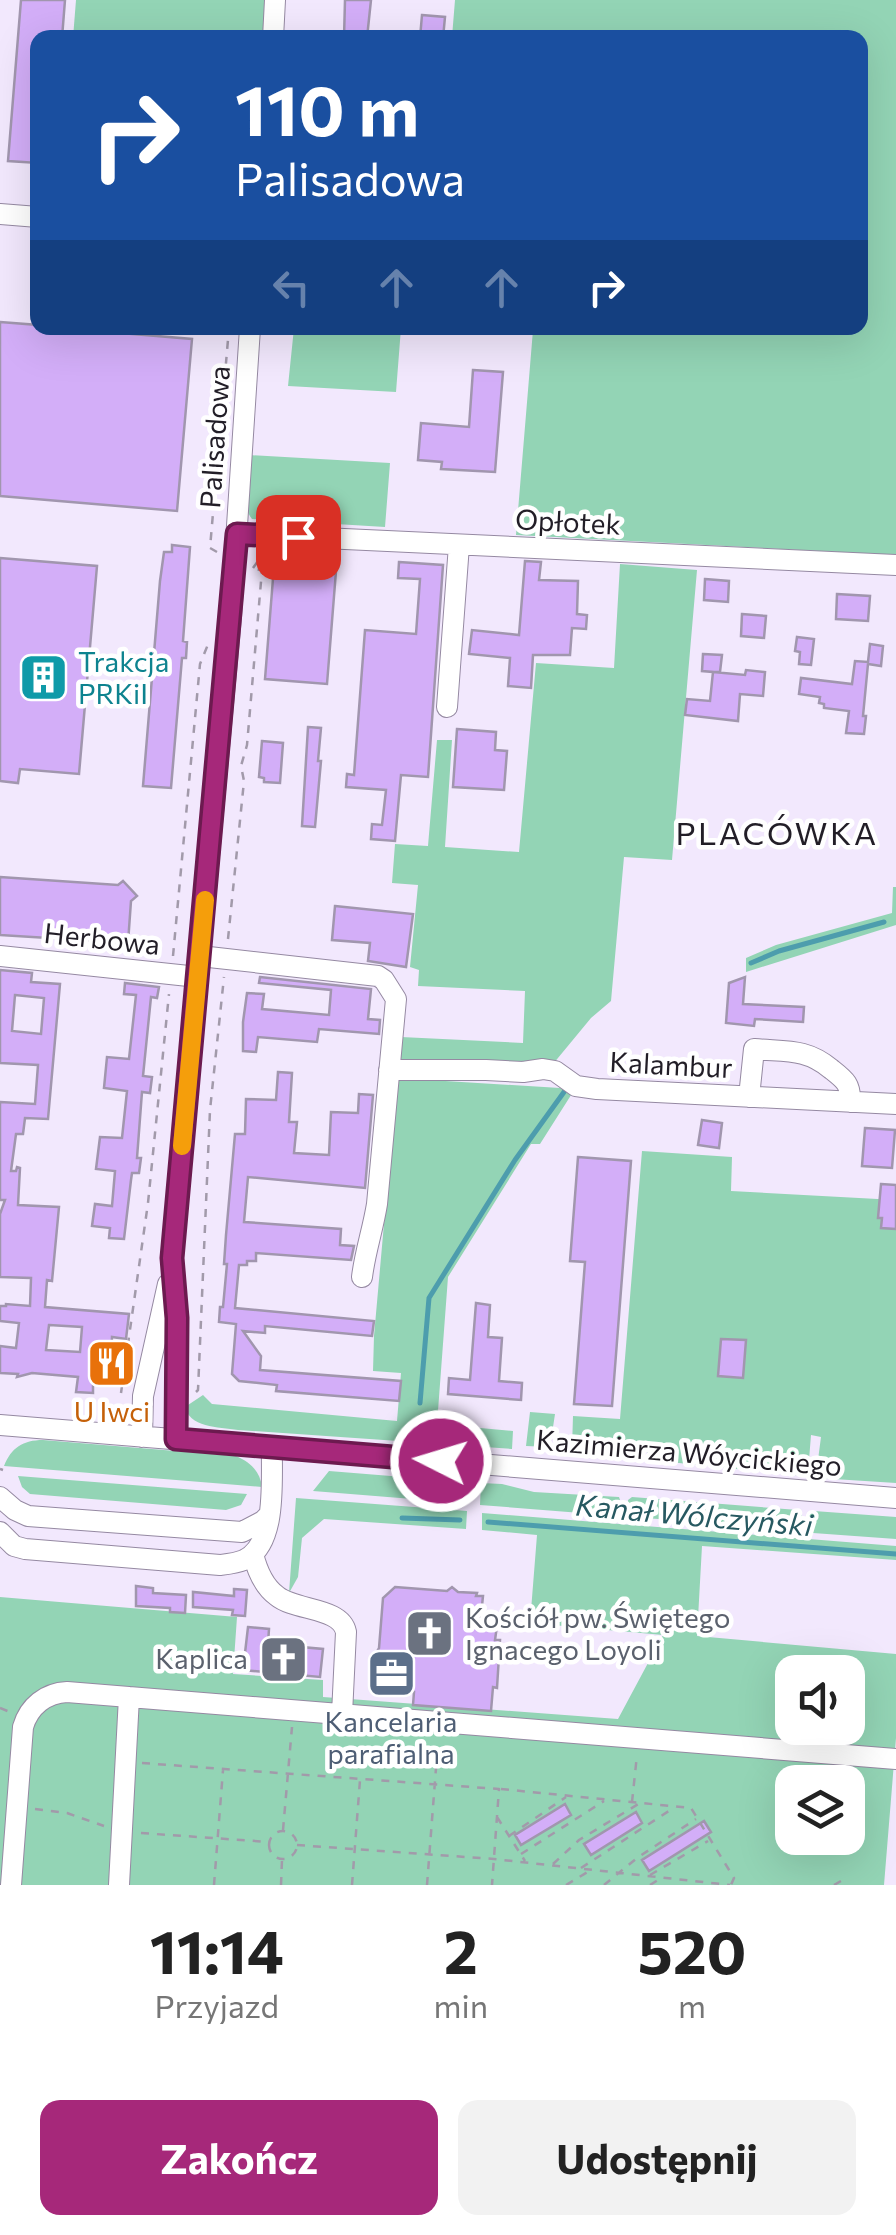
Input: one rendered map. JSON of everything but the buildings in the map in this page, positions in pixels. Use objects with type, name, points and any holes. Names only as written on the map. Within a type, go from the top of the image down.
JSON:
[{"type":"street","points":[[273,30],[275,0]]},
{"type":"street","points":[[0,214],[30,216]]},
{"type":"street","name":"Palisadowa","points":[[142,1437],[143,1396],[172,1268],[237,534],[250,335]]},
{"type":"street","name":"Opłotek","points":[[237,534],[896,565]]},
{"type":"street","points":[[447,707],[459,545]]},
{"type":"street","name":"Herbowa","points":[[0,956],[198,978]]},
{"type":"street","points":[[200,956],[378,976],[396,999],[377,1204],[362,1277]]},
{"type":"street","points":[[749,1097],[754,1050],[816,1056],[848,1082],[850,1102]]},
{"type":"street","name":"Kalambur","points":[[389,1070],[543,1069],[555,1071],[576,1086],[896,1104]]},
{"type":"street","name":"Palisadowa","points":[[172,1268],[177,1318],[176,1439]]},
{"type":"street","name":"Kazimierza Wóycickiego","points":[[0,1424],[896,1498]]},
{"type":"street","points":[[0,1532],[14,1546],[60,1552],[220,1565],[244,1560],[266,1534],[272,1447]]},
{"type":"street","points":[[0,1497],[28,1516],[175,1528],[242,1532],[269,1515]]},
{"type":"street","points":[[253,1554],[261,1577],[275,1596],[344,1624],[342,1714]]},
{"type":"street","points":[[11,1885],[8,1807],[23,1726],[33,1709],[53,1693],[896,1759]]},
{"type":"street","points":[[119,1885],[129,1697]]},
{"type":"path","points":[[228,335],[210,548],[221,558],[222,568],[234,568]]},
{"type":"path","points":[[186,1398],[198,1390],[210,1110],[262,570],[253,569],[264,552]]},
{"type":"path","points":[[120,1394],[148,1204],[200,664],[211,637]]},
{"type":"path","points":[[284,1830],[293,1710]]},
{"type":"path","points":[[427,1885],[440,1722]]},
{"type":"path","points":[[632,1802],[638,1738]]},
{"type":"path","points":[[126,1762],[499,1789],[691,1808],[734,1878],[730,1885],[494,1859],[298,1845]]},
{"type":"path","points":[[214,1885],[222,1769]]},
{"type":"path","points":[[352,1885],[360,1779]]},
{"type":"path","points":[[492,1885],[499,1789]]},
{"type":"path","points":[[509,1836],[568,1796]]},
{"type":"path","points":[[521,1854],[606,1800]]},
{"type":"path","points":[[552,1865],[579,1840],[640,1803]]},
{"type":"path","points":[[8,1807],[67,1814],[122,1832],[269,1842]]},
{"type":"path","points":[[580,1868],[677,1807]]},
{"type":"path","points":[[497,1817],[526,1862]]},
{"type":"path","points":[[604,1885],[698,1818]]},
{"type":"path","points":[[284,1830],[295,1836],[298,1845],[291,1857],[282,1859],[270,1851],[269,1842],[276,1832],[284,1830]]},
{"type":"path","points":[[649,1876],[710,1840]]},
{"type":"path","points":[[280,1885],[282,1859]]},
{"type":"path","points":[[566,1885],[592,1870]]},
{"type":"path","points":[[650,1885],[662,1878]]},
{"type":"path","points":[[834,1885],[846,1878]]},
{"type":"path","points":[[684,1885],[690,1880]]},
{"type":"green space","points":[[76,0],[269,0],[267,30],[74,30]]},
{"type":"green space","points":[[455,0],[896,0],[896,555],[516,535],[533,335],[868,335],[868,30],[453,30]]},
{"type":"green space","points":[[293,335],[400,335],[396,392],[288,386]]},
{"type":"green space","points":[[248,455],[390,463],[385,527],[252,519],[245,497]]},
{"type":"green space","points":[[620,564],[697,570],[672,860],[624,857],[611,1001],[591,1018],[553,1064],[399,1061],[401,1037],[523,1043],[525,991],[418,986],[419,970],[410,967],[418,885],[392,883],[395,844],[428,846],[437,740],[452,740],[445,847],[519,852],[536,663],[614,668]]},
{"type":"green space","points":[[893,887],[896,925],[746,972],[746,958],[776,945],[892,913]]},
{"type":"green space","points":[[397,1078],[573,1092],[540,1144],[531,1144],[448,1277],[437,1424],[513,1431],[512,1449],[238,1430],[198,1422],[184,1405],[203,1395],[212,1404],[397,1421],[401,1373],[373,1371]]},
{"type":"green space","points":[[642,1151],[732,1157],[731,1191],[896,1200],[896,1483],[818,1478],[821,1437],[811,1435],[804,1476],[650,1460],[646,1448],[620,1445],[619,1452],[572,1448],[573,1416],[620,1419]]},
{"type":"green space","points":[[530,1412],[555,1414],[550,1447],[526,1446]]},
{"type":"green space","points":[[43,1440],[236,1456],[253,1468],[262,1487],[4,1466],[19,1446]]},
{"type":"green space","points":[[329,1471],[428,1479],[432,1484],[431,1496],[425,1500],[313,1491]]},
{"type":"green space","points":[[18,1476],[247,1494],[241,1505],[226,1510],[30,1494]]},
{"type":"green space","points":[[481,1483],[534,1492],[619,1497],[619,1516],[480,1505]]},
{"type":"green space","points":[[632,1497],[798,1510],[802,1515],[797,1530],[633,1517],[628,1510]]},
{"type":"green space","points":[[296,1498],[467,1511],[466,1529],[324,1519],[302,1538],[298,1577],[289,1593]]},
{"type":"green space","points":[[814,1511],[896,1517],[896,1539],[813,1533],[808,1527],[809,1515]]},
{"type":"green space","points":[[482,1513],[896,1546],[896,1560],[702,1546],[697,1636],[896,1654],[896,1738],[884,1885],[0,1885],[0,1597],[237,1617],[233,1674],[323,1680],[323,1697],[618,1719],[663,1635],[530,1623],[537,1535],[482,1530]]},
{"type":"waterway","points":[[751,963],[779,951],[884,922]]},
{"type":"waterway","points":[[420,1403],[429,1298],[515,1160],[564,1092]]},
{"type":"waterway","name":"Kanał Wólczyński","points":[[402,1518],[460,1520]]},
{"type":"waterway","name":"Kanał Wólczyński","points":[[488,1522],[896,1554]]},
{"type":"slow traffic","points":[[182,1146],[205,900]]},
{"type":"place","name":"Trakcja PRKiI","points":[[43,678]]},
{"type":"place","name":"U Iwci","points":[[112,1364]]},
{"type":"place","name":"Kościół pw. Świętego Ignacego Loyoli","points":[[430,1634]]},
{"type":"place","name":"Kaplica","points":[[283,1659]]},
{"type":"place","name":"Kancelaria parafialna","points":[[391,1674]]},
{"type":"district","name":"PLACÓWKA","points":[[777,834]]},
{"type":"route","points":[[298,537],[237,534],[172,1258],[177,1318],[176,1439],[441,1461]]}]
